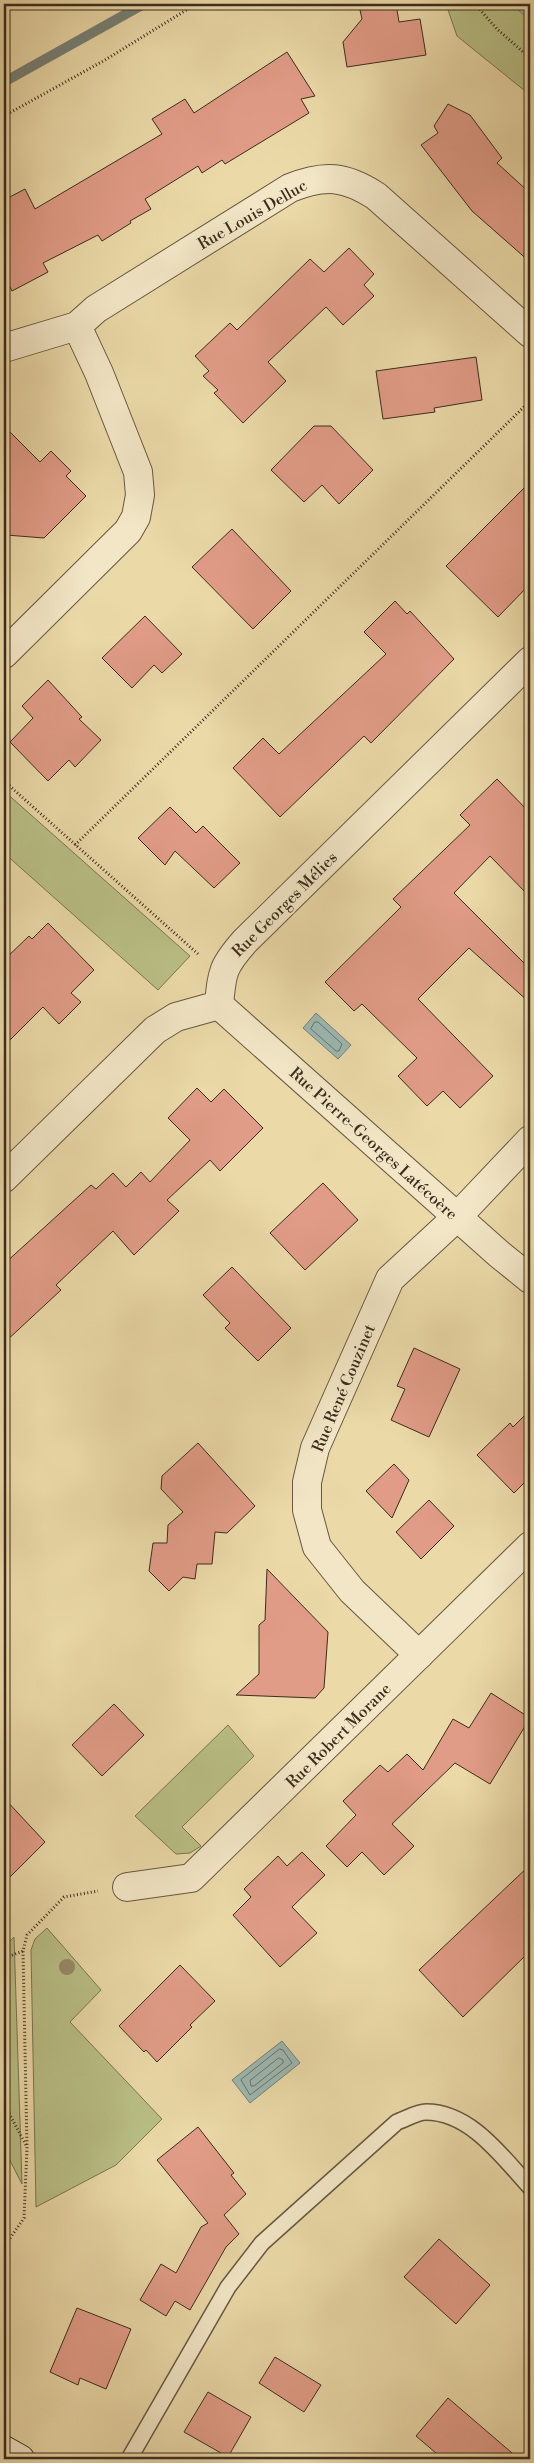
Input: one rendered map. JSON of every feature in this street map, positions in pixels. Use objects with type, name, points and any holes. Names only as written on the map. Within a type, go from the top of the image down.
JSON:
[{"type":"street","name":"Rue Louis Delluc","points":[[4,348],[77,326],[96,309],[290,188],[312,179],[338,179],[358,184],[376,196],[530,333]]},
{"type":"street","points":[[4,654],[128,531],[136,517],[140,495],[138,472],[99,373],[77,326]]},
{"type":"street","name":"Rue Georges Mélies","points":[[219,1005],[222,975],[227,962],[245,941],[530,661]]},
{"type":"street","points":[[4,1178],[155,1030],[176,1017],[219,1005]]},
{"type":"street","name":"Rue Pierre-Georges Latécoère","points":[[219,1005],[457,1217],[530,1279]]},
{"type":"street","name":"Rue René Couzinet","points":[[419,1655],[352,1591],[317,1547],[307,1510],[307,1482],[314,1448],[390,1279],[457,1217],[530,1140]]},
{"type":"street","name":"Rue Robert Morane","points":[[127,1886],[190,1878],[530,1546]]},
{"type":"street","points":[[4,2450],[20,2459]]},
{"type":"lane","points":[[129,2459],[228,2288],[262,2243],[397,2122],[426,2112],[452,2117],[478,2132],[530,2187]]},
{"type":"path","points":[[4,116],[105,60],[196,4]]},
{"type":"path","points":[[475,4],[497,29],[530,58]]},
{"type":"path","points":[[76,845],[530,401]]},
{"type":"path","points":[[4,781],[222,975]]},
{"type":"path","points":[[4,2247],[24,2218],[27,2148],[23,1951],[27,1935],[64,1897],[127,1886]]},
{"type":"path","points":[[4,1962],[10,1956],[23,1951]]},
{"type":"path","points":[[4,2104],[27,2148]]},
{"type":"green space","points":[[446,4],[530,4],[530,95],[457,36]]},
{"type":"green space","points":[[4,791],[190,956],[158,990],[4,853]]},
{"type":"green space","points":[[228,1725],[254,1756],[182,1827],[201,1846],[190,1853],[176,1854],[135,1816]]},
{"type":"green space","points":[[47,1928],[101,1990],[70,2022],[162,2119],[116,2165],[36,2207],[31,1950],[35,1939]]},
{"type":"green space","points":[[14,1937],[22,2184],[4,2149],[4,1947]]},
{"type":"water","points":[[511,4],[530,4],[530,20]]},
{"type":"water","points":[[316,1013],[351,1045],[338,1059],[303,1028]]},
{"type":"water","points":[[282,2041],[300,2063],[250,2103],[232,2080]]},
{"type":"building","points":[[396,4],[399,22],[420,19],[426,55],[347,67],[343,42],[362,19],[360,10]]},
{"type":"building","points":[[287,52],[315,96],[301,99],[309,113],[225,164],[222,160],[202,173],[198,166],[145,199],[151,209],[130,221],[131,223],[102,241],[98,235],[43,263],[48,272],[12,291],[4,275],[4,200],[25,189],[35,209],[162,134],[152,119],[185,99],[194,113]]},
{"type":"building","points":[[448,104],[470,115],[502,158],[497,163],[530,193],[530,262],[472,211],[421,145],[438,133],[434,126]]},
{"type":"building","points":[[349,248],[374,274],[364,285],[374,296],[343,325],[326,307],[268,362],[286,381],[243,423],[214,393],[218,390],[203,376],[209,371],[195,356],[230,323],[237,330],[310,259],[324,272]]},
{"type":"building","points":[[476,357],[482,400],[434,408],[435,412],[383,419],[376,371]]},
{"type":"building","points":[[4,426],[40,462],[51,451],[71,471],[66,476],[86,496],[44,538],[6,535],[7,516],[4,516]]},
{"type":"building","points":[[314,426],[331,426],[373,470],[339,504],[322,485],[304,502],[271,470]]},
{"type":"building","points":[[530,482],[530,584],[498,617],[446,566]]},
{"type":"building","points":[[232,529],[291,591],[253,629],[192,567]]},
{"type":"building","points":[[395,601],[407,614],[410,611],[454,659],[371,743],[364,736],[280,817],[233,768],[263,738],[279,754],[386,654],[364,632]]},
{"type":"building","points":[[145,616],[182,654],[162,673],[154,665],[132,688],[102,658]]},
{"type":"building","points":[[48,680],[82,717],[79,719],[101,740],[75,767],[69,760],[48,781],[10,742],[33,718],[22,706]]},
{"type":"building","points":[[497,779],[530,813],[530,897],[490,856],[454,893],[530,969],[530,1003],[469,948],[418,999],[493,1076],[460,1108],[443,1091],[427,1106],[398,1076],[417,1058],[362,1004],[354,1011],[325,982],[401,907],[393,899],[470,825],[460,815]]},
{"type":"building","points":[[170,807],[196,833],[203,826],[240,863],[214,888],[175,851],[165,865],[138,838]]},
{"type":"building","points":[[48,923],[94,970],[71,993],[81,1002],[59,1024],[43,1007],[4,1046],[4,960],[29,936],[32,939]]},
{"type":"building","points":[[197,1088],[211,1102],[224,1089],[263,1128],[220,1171],[210,1160],[167,1200],[179,1211],[134,1255],[113,1231],[56,1285],[61,1290],[4,1343],[4,1264],[91,1185],[96,1189],[113,1173],[126,1187],[141,1172],[150,1182],[190,1140],[168,1118]]},
{"type":"building","points":[[323,1183],[358,1220],[305,1270],[270,1233]]},
{"type":"building","points":[[232,1267],[291,1328],[258,1361],[225,1328],[230,1323],[203,1295]]},
{"type":"building","points":[[414,1348],[460,1369],[429,1437],[391,1420],[405,1389],[397,1386]]},
{"type":"building","points":[[530,1410],[530,1477],[514,1493],[477,1455],[510,1423],[513,1427]]},
{"type":"building","points":[[198,1443],[255,1506],[227,1533],[215,1532],[212,1564],[197,1564],[195,1579],[183,1577],[169,1591],[149,1571],[153,1543],[167,1543],[168,1525],[183,1512],[161,1489],[162,1476]]},
{"type":"building","points":[[394,1464],[409,1480],[392,1518],[366,1491]]},
{"type":"building","points":[[429,1500],[454,1526],[421,1559],[396,1532]]},
{"type":"building","points":[[267,1569],[328,1632],[324,1688],[315,1698],[236,1695],[259,1674],[259,1625],[265,1620]]},
{"type":"building","points":[[491,1693],[530,1718],[490,1784],[455,1763],[392,1824],[414,1846],[384,1875],[362,1852],[347,1867],[326,1846],[356,1815],[343,1801],[380,1765],[388,1772],[407,1754],[423,1770],[453,1719],[469,1728]]},
{"type":"building","points":[[114,1704],[144,1735],[102,1776],[72,1745]]},
{"type":"building","points":[[4,1798],[45,1842],[4,1883]]},
{"type":"building","points":[[302,1852],[325,1875],[292,1907],[317,1933],[280,1967],[233,1915],[251,1897],[244,1889],[278,1856],[287,1866]]},
{"type":"building","points":[[530,1865],[530,1951],[463,2017],[419,1970]]},
{"type":"building","points":[[180,1965],[215,2001],[190,2025],[192,2027],[157,2062],[146,2050],[144,2052],[119,2026]]},
{"type":"building","points":[[198,2127],[234,2173],[231,2175],[246,2194],[224,2215],[239,2234],[226,2247],[190,2310],[175,2301],[166,2316],[140,2300],[161,2264],[176,2273],[201,2227],[208,2223],[157,2160]]},
{"type":"building","points":[[439,2239],[490,2285],[456,2324],[404,2277]]},
{"type":"building","points":[[77,2308],[131,2329],[106,2389],[80,2378],[78,2385],[50,2372]]},
{"type":"building","points":[[275,2357],[321,2385],[304,2412],[259,2383]]},
{"type":"building","points":[[208,2392],[251,2417],[228,2457],[184,2432]]},
{"type":"building","points":[[448,2398],[519,2459],[443,2459],[416,2436]]},
{"type":"waterway","points":[[4,82],[144,4]]}]
